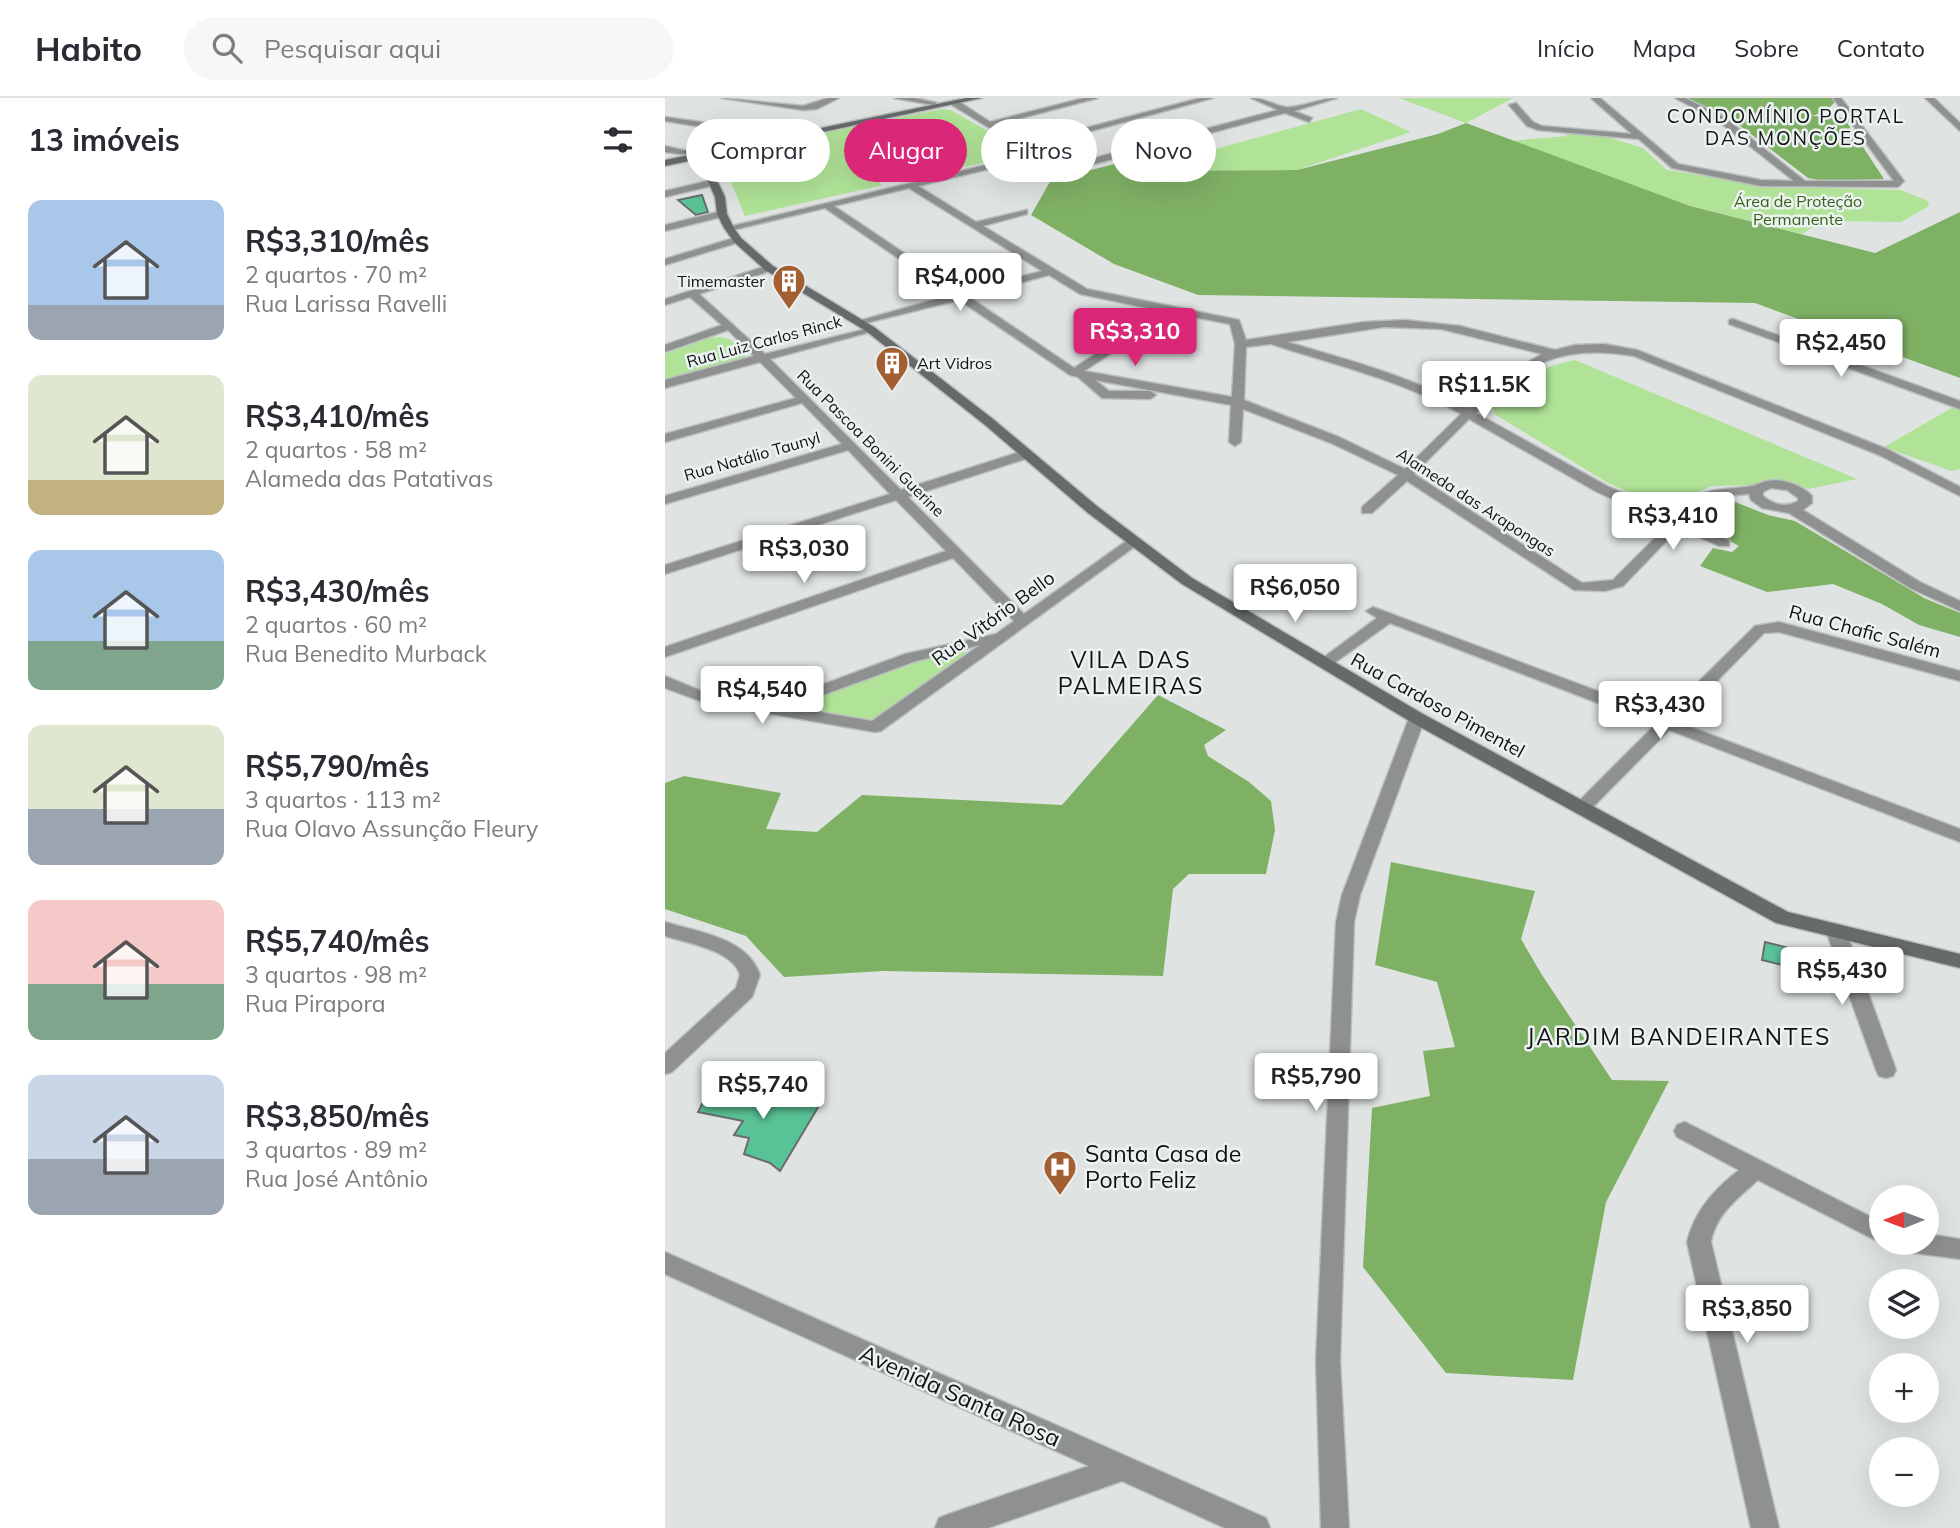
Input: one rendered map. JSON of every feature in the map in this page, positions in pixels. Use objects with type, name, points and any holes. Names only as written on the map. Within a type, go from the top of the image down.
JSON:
[{"type":"street","points":[[726,98],[808,108],[835,98]]},
{"type":"street","points":[[898,98],[933,103]]},
{"type":"street","points":[[830,123],[933,103],[978,98]]},
{"type":"street","points":[[1010,119],[1094,98]]},
{"type":"street","points":[[1097,127],[1209,98]]},
{"type":"street","points":[[1255,98],[1309,120]]},
{"type":"street","points":[[1097,162],[1214,134],[1333,98]]},
{"type":"street","points":[[1595,98],[1670,165],[1747,181],[1898,184],[1899,181],[1837,98]]},
{"type":"street","points":[[1679,98],[1721,119],[1804,184]]},
{"type":"street","points":[[1929,98],[1960,128]]},
{"type":"street","points":[[830,135],[956,101],[983,119]]},
{"type":"street","points":[[1513,105],[1530,124],[1541,128],[1638,137]]},
{"type":"street","points":[[665,119],[686,122]]},
{"type":"street","points":[[665,153],[686,155]]},
{"type":"street","points":[[665,153],[686,155]]},
{"type":"street","points":[[665,163],[686,156]]},
{"type":"street","points":[[665,262],[733,234],[827,205],[981,168]]},
{"type":"street","points":[[665,194],[686,182]]},
{"type":"street","name":"Rua Cardoso Pimentel","points":[[713,182],[720,197],[722,214],[733,234],[769,268],[866,326],[1134,542],[1187,581],[1417,718],[1783,918],[1960,961]]},
{"type":"street","points":[[910,185],[1089,294],[1235,322],[1241,344],[1235,442]]},
{"type":"street","name":"Alameda das Arapongas","points":[[827,205],[1106,395],[1181,394],[1237,402],[1335,440],[1408,475],[1579,587],[1592,588],[1618,583],[1677,523]]},
{"type":"street","points":[[975,225],[1024,212]]},
{"type":"street","points":[[665,228],[722,214]]},
{"type":"street","points":[[665,302],[769,268]]},
{"type":"street","name":"Rua Luiz Carlos Rinck","points":[[665,384],[762,358],[961,296],[1049,272]]},
{"type":"street","name":"Rua Pascoa Bonini Guerine","points":[[691,293],[730,326],[804,399],[1023,621]]},
{"type":"street","points":[[1078,374],[1172,309]]},
{"type":"street","points":[[1733,322],[1960,405]]},
{"type":"street","points":[[1241,344],[1275,342],[1385,323],[1408,323],[1431,325],[1552,353]]},
{"type":"street","points":[[665,349],[730,326]]},
{"type":"street","points":[[1275,342],[1363,368],[1434,394],[1602,489],[1724,543]]},
{"type":"street","points":[[1367,510],[1408,475],[1506,377],[1552,353],[1583,347],[1612,346],[1637,352],[1883,452],[1960,492]]},
{"type":"street","points":[[665,438],[804,399]]},
{"type":"street","name":"Rua Natálio Taunyl","points":[[665,500],[849,446]]},
{"type":"street","points":[[665,570],[1027,454]]},
{"type":"street","points":[[1677,523],[1692,503],[1705,496],[1735,490],[1756,490],[1770,484],[1797,489],[1805,496],[1805,503],[1792,509]]},
{"type":"street","points":[[1756,490],[1756,497],[1764,504],[1792,509],[1915,585],[1960,607]]},
{"type":"street","name":"Rua Vitório Bello","points":[[771,708],[875,727],[1134,542]]},
{"type":"street","points":[[665,652],[955,552]]},
{"type":"street","points":[[1325,663],[1380,614],[1960,836]]},
{"type":"street","name":"Rua Chafic Salém","points":[[1667,724],[1760,629],[1779,627],[1960,676]]},
{"type":"street","points":[[665,681],[702,697],[771,708],[916,654],[957,643],[999,638]]},
{"type":"street","points":[[1335,1528],[1328,1361],[1345,922],[1351,895],[1417,718]]},
{"type":"street","points":[[1584,807],[1667,724]]},
{"type":"street","points":[[665,929],[735,952],[746,963],[750,975],[745,992],[665,1066]]},
{"type":"street","points":[[1836,931],[1885,1070]]},
{"type":"street","points":[[1685,1131],[1869,1227]]},
{"type":"street","points":[[1755,1169],[1712,1209],[1701,1224],[1699,1242],[1765,1528]]},
{"type":"street","points":[[1939,1246],[1960,1249]]},
{"type":"street","name":"Avenida Santa Rosa","points":[[665,1263],[1256,1528]]},
{"type":"street","points":[[949,1528],[1123,1468]]},
{"type":"green space","points":[[1399,98],[1513,98],[1466,123]]},
{"type":"green space","name":"Área de Proteção Permanente","points":[[1687,98],[1832,98],[1836,101],[1826,111],[1812,116],[1844,118],[1884,179],[1825,181],[1808,178],[1730,118]]},
{"type":"green space","points":[[942,109],[951,110],[967,119],[892,119]]},
{"type":"green space","points":[[1361,109],[1411,132],[1297,170],[1216,170],[1216,149]]},
{"type":"green space","points":[[967,119],[981,127],[981,163],[967,166]]},
{"type":"green space","points":[[1466,123],[1690,206],[1875,253],[1960,212],[1960,378],[1755,303],[1198,295],[1114,264],[1031,215],[1050,182],[1097,182],[1097,168],[1111,165],[1111,182],[1216,182],[1216,170],[1297,170],[1438,134]]},
{"type":"green space","points":[[844,129],[844,182],[879,182],[883,185],[745,216],[731,182],[830,182],[830,132]]},
{"type":"green space","name":"Área de Proteção Permanente","points":[[1564,132],[1608,137],[1643,148],[1667,170],[1775,187],[1901,190],[1928,201],[1929,206],[1901,222],[1822,221],[1802,234],[1690,206],[1511,141],[1567,136]]},
{"type":"green space","points":[[709,338],[730,339],[746,357],[665,381],[665,354]]},
{"type":"green space","points":[[1575,360],[1857,479],[1808,489],[1793,484],[1711,486],[1678,503],[1654,504],[1608,483],[1496,415],[1493,408],[1521,382],[1539,371]]},
{"type":"green space","points":[[1955,406],[1960,408],[1960,469],[1951,471],[1884,447]]},
{"type":"green space","points":[[1725,498],[1768,515],[1795,521],[1924,598],[1960,613],[1960,637],[1919,625],[1882,604],[1833,584],[1767,592],[1700,566],[1713,548],[1732,552],[1739,546],[1698,523]]},
{"type":"green space","points":[[955,649],[967,653],[967,659],[880,718],[847,719],[831,714],[818,705],[819,698],[826,693],[944,650]]},
{"type":"green space","points":[[1158,695],[1226,730],[1204,745],[1208,756],[1249,782],[1271,801],[1275,830],[1266,874],[1189,874],[1173,889],[1163,976],[883,971],[784,977],[746,936],[665,909],[665,783],[684,776],[781,793],[766,829],[817,832],[862,795],[1062,805]]},
{"type":"green space","points":[[1391,862],[1535,891],[1521,939],[1612,1080],[1669,1081],[1606,1202],[1573,1380],[1446,1373],[1363,1267],[1372,1108],[1430,1096],[1423,1051],[1455,1047],[1437,982],[1375,965]]},
{"type":"building","points":[[702,195],[708,212],[696,215],[678,200]]},
{"type":"building","points":[[1765,942],[1821,956],[1819,974],[1762,960]]},
{"type":"building","points":[[711,1086],[820,1104],[780,1171],[770,1163],[744,1154],[749,1138],[734,1135],[743,1121],[698,1112]]},
{"type":"place","name":"Timemaster","points":[[789,311]]},
{"type":"place","name":"Art Vidros","points":[[892,393]]},
{"type":"place","name":"Santa Casa de Porto Feliz","points":[[1060,1197]]},
{"type":"district","name":"CONDOMÍNIO PORTAL DAS MONÇÕES","points":[[1786,127]]},
{"type":"district","name":"VILA DAS PALMEIRAS","points":[[1131,673]]},
{"type":"district","name":"JARDIM BANDEIRANTES","points":[[1679,1037]]}]
